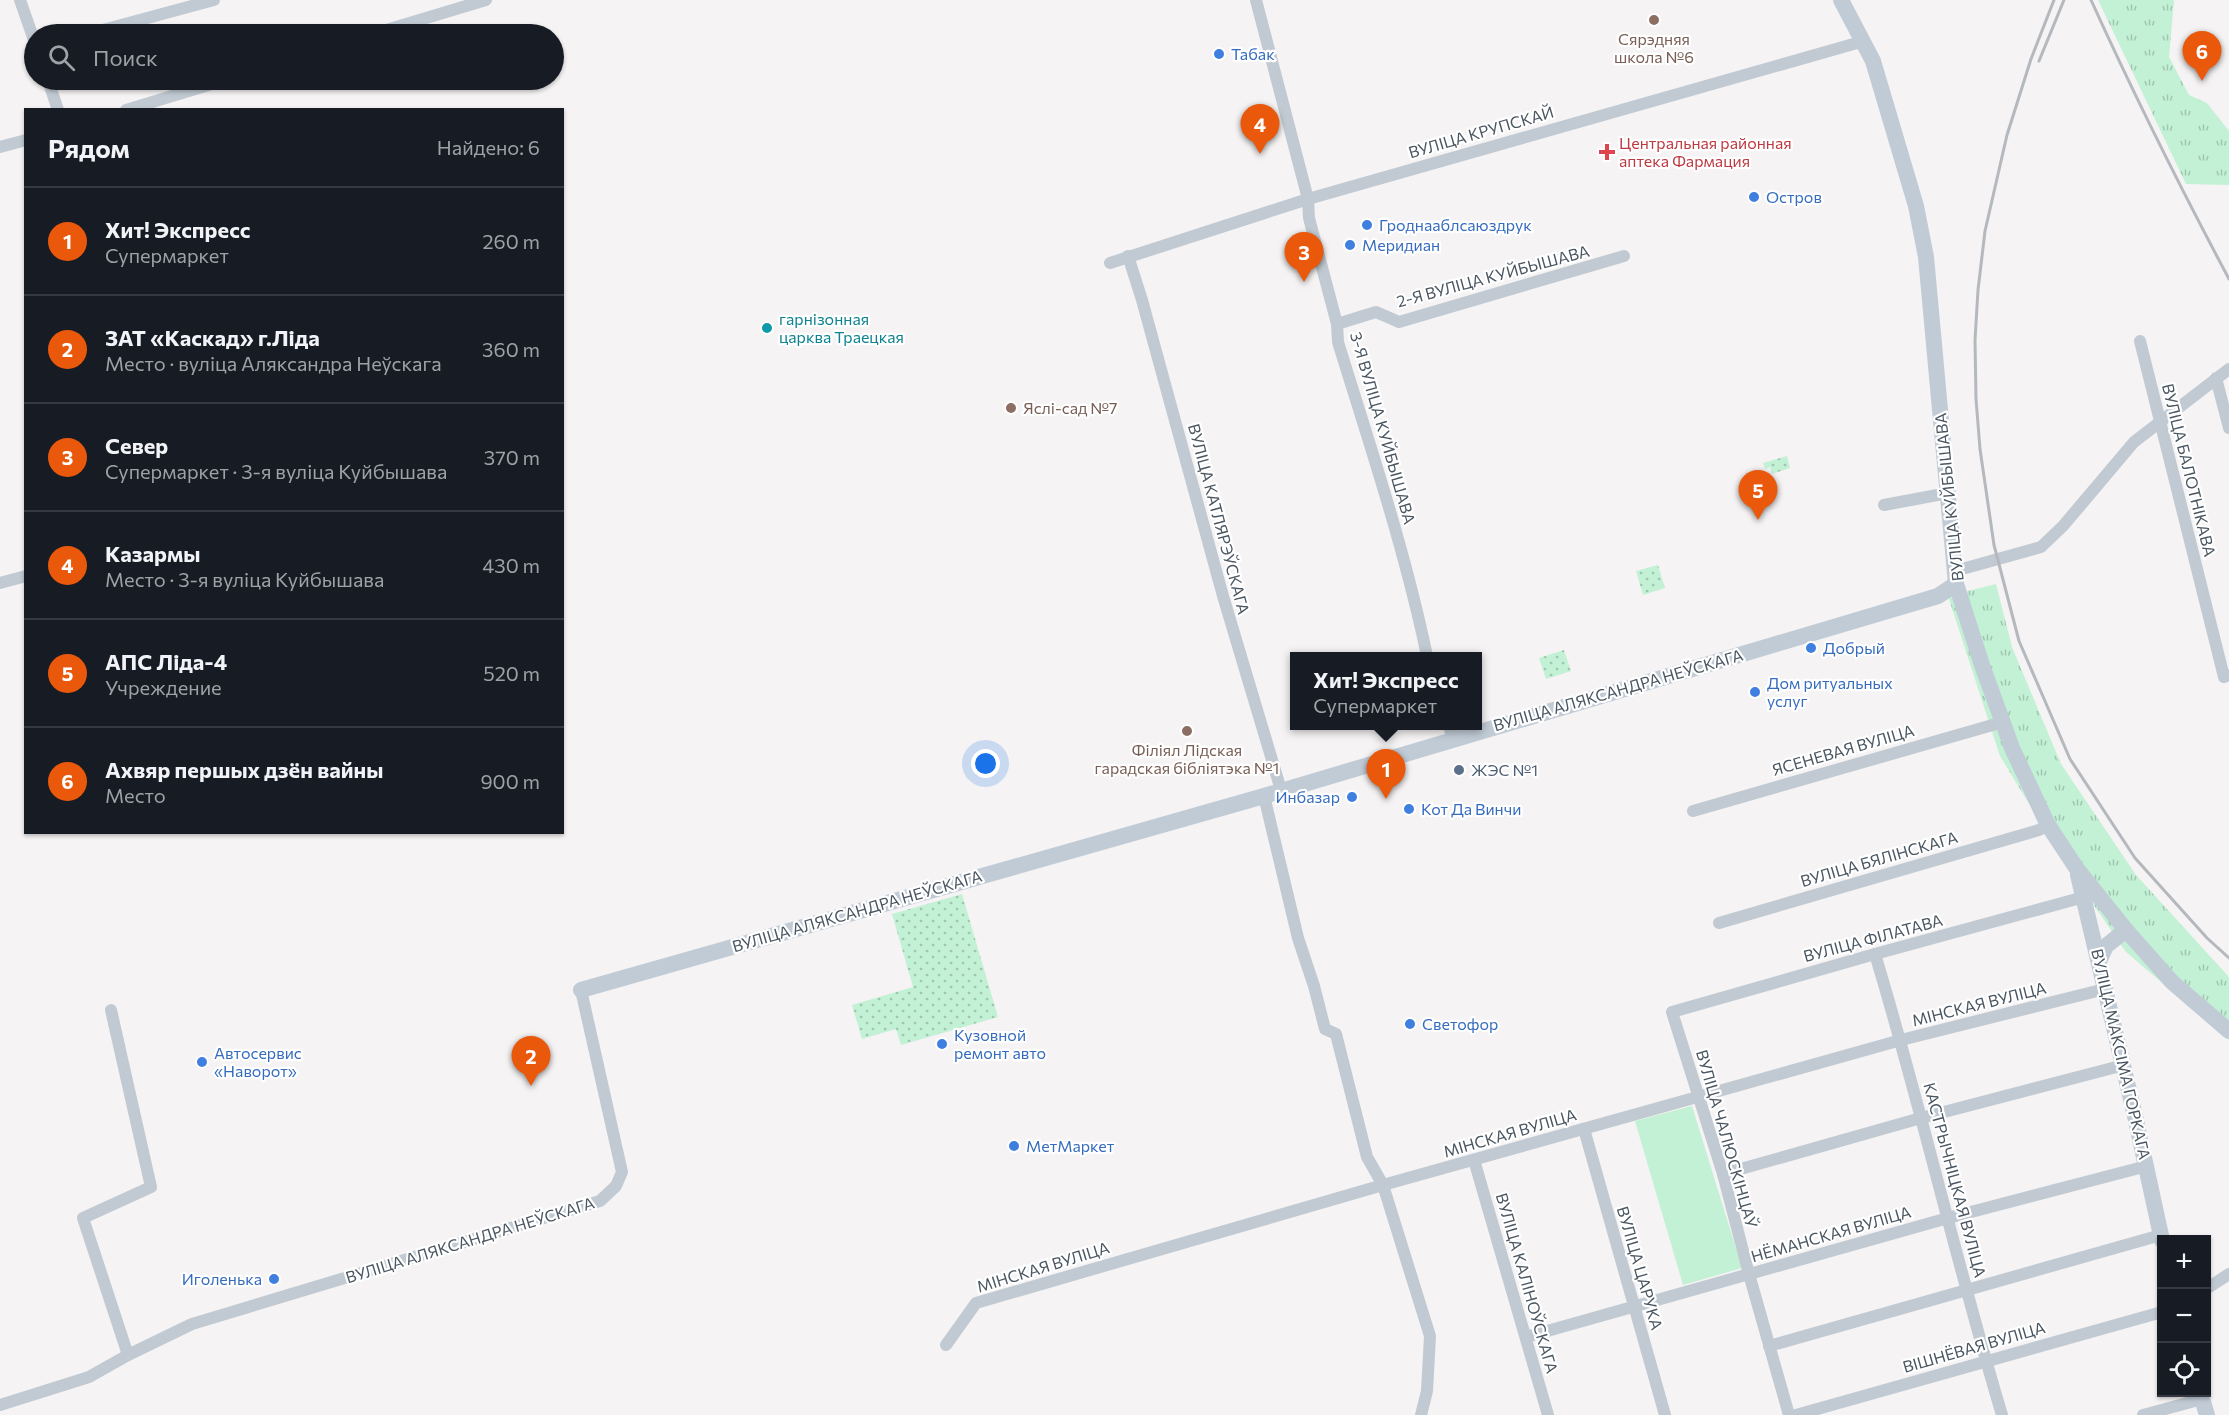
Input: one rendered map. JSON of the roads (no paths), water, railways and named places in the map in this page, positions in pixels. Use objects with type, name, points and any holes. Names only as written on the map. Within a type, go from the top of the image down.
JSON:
[{"type":"street","points":[[20,0],[28,24]]},
{"type":"street","points":[[125,24],[214,0]]},
{"type":"street","points":[[406,24],[486,0]]},
{"type":"street","name":"3-Я ВУЛІЦА КУЙБЫШАВА","points":[[1256,0],[1308,199],[1309,218],[1337,324],[1338,342],[1395,529],[1426,652]]},
{"type":"street","name":"ВУЛІЦА КУЙБЫШАВА","points":[[1841,0],[1873,61],[1916,206],[1926,257],[1956,578],[1982,665],[2012,748],[2048,825],[2077,868],[2126,930],[2172,982],[2229,1031]]},
{"type":"street","name":"ВУЛІЦА КРУПСКАЙ","points":[[1110,263],[1308,199],[1864,41]]},
{"type":"street","points":[[51,90],[57,108]]},
{"type":"street","points":[[133,108],[192,90]]},
{"type":"street","points":[[0,147],[24,141]]},
{"type":"street","name":"ВУЛІЦА КАТЛЯРЭЎСКАГА","points":[[1128,256],[1222,596],[1281,790]]},
{"type":"street","name":"2-Я ВУЛІЦА КУЙБЫШАВА","points":[[1337,324],[1376,312],[1399,322],[1624,256]]},
{"type":"street","name":"ВУЛІЦА БАЛОТНІКАВА","points":[[2140,341],[2226,676]]},
{"type":"street","name":"ВУЛІЦА АЛЯКСАНДРА НЕЎСКАГА","points":[[1482,723],[1938,596],[1956,578],[2041,547],[2063,526],[2134,442],[2229,369]]},
{"type":"street","points":[[2216,378],[2229,428]]},
{"type":"street","points":[[1884,505],[1948,493]]},
{"type":"street","points":[[0,583],[24,577]]},
{"type":"street","name":"ЯСЕНЕВАЯ ВУЛІЦА","points":[[1693,811],[2003,722]]},
{"type":"street","name":"ВУЛІЦА АЛЯКСАНДРА НЕЎСКАГА","points":[[0,1406],[89,1377],[192,1324],[600,1201],[616,1186],[622,1172],[581,990],[1264,796],[1451,732]]},
{"type":"street","points":[[1264,796],[1298,938],[1325,1029],[1336,1034],[1367,1157],[1383,1185],[1430,1336],[1427,1391],[1421,1415]]},
{"type":"street","name":"ВУЛІЦА БЯЛІНСКАГА","points":[[1719,923],[2039,830],[2048,825]]},
{"type":"street","name":"ВУЛІЦА МАКСІМА ГОРКАГА","points":[[2077,868],[2124,1065],[2161,1235]]},
{"type":"street","name":"ВУЛІЦА ФІЛАТАВА","points":[[1672,1012],[2084,897]]},
{"type":"street","points":[[2099,961],[2106,945],[2126,930]]},
{"type":"street","name":"КАСТРЫЧНІЦКАЯ ВУЛІЦА","points":[[1875,954],[1901,1040],[2002,1415]]},
{"type":"street","name":"МІНСКАЯ ВУЛІЦА","points":[[946,1345],[976,1303],[1383,1185],[1901,1040],[2105,989]]},
{"type":"street","points":[[111,1010],[151,1187],[83,1218],[128,1355]]},
{"type":"street","name":"ВУЛІЦА ЧАЛЮСКІНЦАЎ","points":[[1672,1012],[1723,1174],[1789,1415]]},
{"type":"street","points":[[1723,1174],[1921,1118],[2124,1065]]},
{"type":"street","name":"ВУЛІЦА ЦАРУКА","points":[[1584,1129],[1665,1415]]},
{"type":"street","name":"ВУЛІЦА КАЛІНОЎСКАГА","points":[[1474,1160],[1548,1415]]},
{"type":"street","name":"НЁМАНСКАЯ ВУЛІЦА","points":[[1526,1338],[1948,1218],[2147,1166]]},
{"type":"street","points":[[1770,1346],[2157,1238]]},
{"type":"street","points":[[2211,1286],[2229,1274]]},
{"type":"street","name":"ВІШНЁВАЯ ВУЛІЦА","points":[[1796,1415],[2157,1313]]},
{"type":"street","points":[[2143,1415],[2203,1402]]},
{"type":"railway","points":[[2054,0],[2031,59],[2007,135],[1985,231],[1978,290],[1975,340],[1976,399],[1980,449],[1994,545],[2019,641],[2070,759],[2135,858],[2207,938],[2229,958]]},
{"type":"railway","points":[[2039,61],[2064,0]]},
{"type":"railway","points":[[2091,0],[2158,141],[2229,279]]},
{"type":"place","name":"Сярэдняя школа №6","points":[[1654,20]]},
{"type":"place","name":"Табак","points":[[1219,54]]},
{"type":"place","name":"Ахвяр першых дзён вайны","points":[[2202,81]]},
{"type":"place","name":"Центральная районная аптека Фармация","points":[[1607,152]]},
{"type":"place","name":"Казармы","points":[[1260,154]]},
{"type":"place","name":"Остров","points":[[1754,197]]},
{"type":"place","name":"Гроднааблсаюздрук","points":[[1367,225]]},
{"type":"place","name":"Меридиан","points":[[1350,245]]},
{"type":"place","name":"Север","points":[[1304,282]]},
{"type":"place","name":"гарнізонная царква Траецкая","points":[[767,328]]},
{"type":"place","name":"Яслі-сад №7","points":[[1011,408]]},
{"type":"place","name":"АПС Ліда-4","points":[[1758,520]]},
{"type":"place","name":"Добрый","points":[[1811,648]]},
{"type":"place","name":"Дом ритуальных услуг","points":[[1755,692]]},
{"type":"place","name":"Філіял Лідская гарадская бібліятэка №1","points":[[1187,731]]},
{"type":"place","name":"ЖЭС №1","points":[[1459,770]]},
{"type":"place","name":"Инбазар","points":[[1352,797]]},
{"type":"place","name":"Хит! Экспресс","points":[[1386,799]]},
{"type":"place","name":"Кот Да Винчи","points":[[1409,809]]},
{"type":"place","name":"Светофор","points":[[1410,1024]]},
{"type":"place","name":"Кузовной ремонт авто","points":[[942,1044]]},
{"type":"place","name":"Автосервис «Наворот»","points":[[202,1062]]},
{"type":"place","name":"ЗАТ «Каскад» г.Ліда","points":[[531,1086]]},
{"type":"place","name":"МетМаркет","points":[[1014,1146]]},
{"type":"place","name":"Иголенька","points":[[274,1279]]}]
